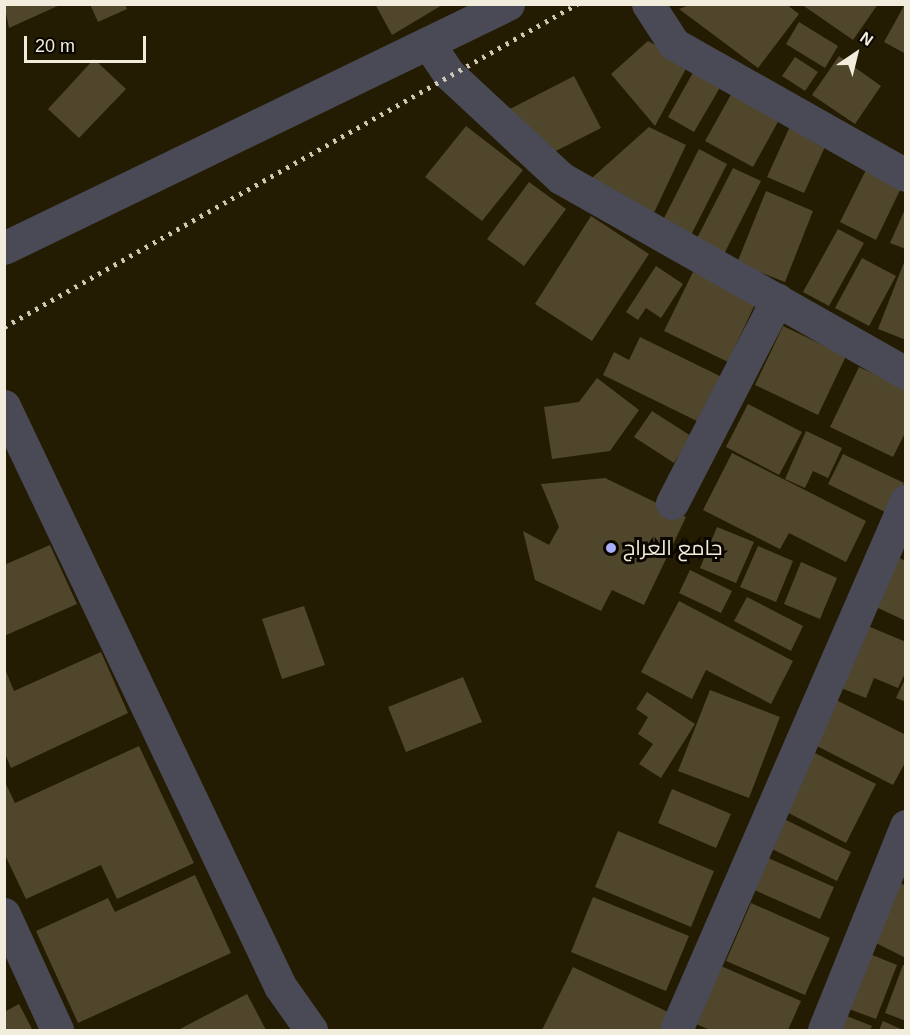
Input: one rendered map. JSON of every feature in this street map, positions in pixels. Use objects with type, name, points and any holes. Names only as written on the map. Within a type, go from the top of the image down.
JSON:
[{"type":"street","points":[[4,248],[508,4]]},
{"type":"street","points":[[648,4],[674,44],[906,175]]},
{"type":"street","points":[[428,43],[449,74],[561,177],[906,373]]},
{"type":"street","points":[[672,503],[777,300]]},
{"type":"street","points":[[4,406],[280,986],[311,1030]]},
{"type":"street","points":[[676,1030],[906,501]]},
{"type":"street","points":[[824,1030],[906,826]]},
{"type":"street","points":[[4,914],[69,1028]]},
{"type":"building","points":[[4,4],[62,4],[9,28]]},
{"type":"building","points":[[90,4],[125,4],[127,9],[98,22]]},
{"type":"building","points":[[375,4],[444,4],[392,35]]},
{"type":"building","points":[[692,4],[786,4],[799,14],[758,68],[679,9]]},
{"type":"building","points":[[801,4],[878,4],[853,40]]},
{"type":"building","points":[[906,4],[906,54],[884,42]]},
{"type":"building","points":[[799,22],[838,46],[825,68],[786,44]]},
{"type":"building","points":[[648,41],[689,63],[655,126],[611,74]]},
{"type":"building","points":[[839,56],[881,86],[855,124],[812,95]]},
{"type":"building","points":[[795,57],[818,72],[805,91],[782,76]]},
{"type":"building","points":[[94,59],[126,89],[79,138],[48,109]]},
{"type":"building","points":[[695,69],[722,84],[694,132],[668,117]]},
{"type":"building","points":[[574,76],[601,128],[552,153],[508,110]]},
{"type":"building","points":[[733,91],[780,118],[753,167],[705,141]]},
{"type":"building","points":[[791,124],[828,140],[804,193],[767,177]]},
{"type":"building","points":[[466,126],[523,170],[482,221],[425,177]]},
{"type":"building","points":[[649,127],[686,145],[652,217],[584,185]]},
{"type":"building","points":[[699,149],[727,164],[688,241],[660,226]]},
{"type":"building","points":[[733,168],[761,181],[722,258],[694,244]]},
{"type":"building","points":[[867,168],[902,186],[876,240],[840,222]]},
{"type":"building","points":[[529,182],[566,209],[524,266],[487,239]]},
{"type":"building","points":[[766,191],[813,211],[785,282],[737,263]]},
{"type":"building","points":[[906,207],[906,249],[890,243]]},
{"type":"building","points":[[591,216],[649,254],[592,341],[535,304]]},
{"type":"building","points":[[838,229],[864,243],[829,306],[803,292]]},
{"type":"building","points":[[862,258],[896,276],[869,326],[835,308]]},
{"type":"building","points":[[906,261],[906,340],[878,329]]},
{"type":"building","points":[[656,266],[683,284],[661,318],[646,308],[638,320],[626,312]]},
{"type":"building","points":[[693,272],[756,302],[728,362],[664,331]]},
{"type":"building","points":[[783,326],[846,356],[818,415],[755,385]]},
{"type":"building","points":[[640,337],[726,379],[703,424],[603,375],[614,352],[629,360]]},
{"type":"building","points":[[859,367],[906,389],[906,431],[893,457],[830,427]]},
{"type":"building","points":[[597,378],[639,410],[610,451],[552,459],[544,407],[579,402]]},
{"type":"building","points":[[748,404],[802,432],[779,475],[726,447]]},
{"type":"building","points":[[652,411],[691,436],[674,463],[634,437]]},
{"type":"building","points":[[806,431],[842,448],[828,478],[813,471],[805,488],[785,479]]},
{"type":"building","points":[[732,453],[866,521],[846,562],[789,533],[780,549],[703,510]]},
{"type":"building","points":[[843,454],[904,483],[889,514],[828,484]]},
{"type":"building","points":[[605,478],[686,517],[644,605],[612,590],[601,611],[535,580],[523,531],[549,545],[559,527],[541,484]]},
{"type":"building","points":[[717,527],[754,542],[736,583],[700,568]]},
{"type":"building","points":[[50,545],[77,604],[4,636],[4,565]]},
{"type":"building","points":[[758,546],[793,561],[776,602],[740,587]]},
{"type":"building","points":[[888,553],[906,561],[906,621],[865,602]]},
{"type":"building","points":[[801,562],[837,578],[820,619],[784,604]]},
{"type":"building","points":[[690,570],[732,591],[721,613],[679,593]]},
{"type":"building","points":[[747,597],[803,626],[791,651],[734,621]]},
{"type":"building","points":[[679,601],[793,661],[771,704],[706,670],[692,699],[641,672]]},
{"type":"building","points":[[304,606],[325,665],[282,679],[262,619]]},
{"type":"building","points":[[863,624],[906,642],[906,671],[898,688],[874,678],[866,698],[836,686]]},
{"type":"building","points":[[101,652],[128,713],[11,768],[5,754],[5,669],[14,691]]},
{"type":"building","points":[[463,677],[482,722],[406,752],[388,707]]},
{"type":"building","points":[[906,677],[906,702],[896,698]]},
{"type":"building","points":[[710,690],[780,717],[749,798],[678,771]]},
{"type":"building","points":[[647,692],[695,724],[661,778],[639,764],[653,744],[638,734],[648,717],[636,709]]},
{"type":"building","points":[[834,699],[906,735],[906,761],[893,785],[811,743]]},
{"type":"building","points":[[139,746],[194,863],[117,899],[101,865],[26,899],[4,853],[4,780],[15,803]]},
{"type":"building","points":[[811,751],[876,784],[846,843],[781,809]]},
{"type":"building","points":[[672,789],[731,814],[716,848],[658,823]]},
{"type":"building","points":[[784,819],[851,852],[837,881],[770,848]]},
{"type":"building","points":[[618,831],[714,871],[691,927],[595,887]]},
{"type":"building","points":[[766,857],[834,887],[820,919],[752,889]]},
{"type":"building","points":[[195,875],[231,953],[78,1023],[36,931],[108,898],[115,912]]},
{"type":"building","points":[[891,878],[906,886],[906,958],[862,936]]},
{"type":"building","points":[[593,897],[689,936],[666,991],[571,952]]},
{"type":"building","points":[[751,903],[830,938],[805,995],[726,961]]},
{"type":"building","points":[[860,950],[897,965],[876,1019],[838,1005]]},
{"type":"building","points":[[903,965],[906,966],[906,1021],[885,1013]]},
{"type":"building","points":[[721,966],[801,1001],[788,1030],[710,1030],[696,1024]]},
{"type":"building","points":[[573,967],[668,1012],[660,1030],[542,1030]]},
{"type":"building","points":[[247,994],[266,1030],[178,1030]]},
{"type":"building","points":[[19,1004],[32,1029],[4,1030],[4,1012]]},
{"type":"building","points":[[834,1011],[872,1026],[870,1030],[827,1030]]},
{"type":"building","points":[[883,1021],[903,1030],[879,1030]]},
{"type":"railway","points":[[4,327],[577,4]]},
{"type":"place","name":"جامع العراج","points":[[611,548]]}]
